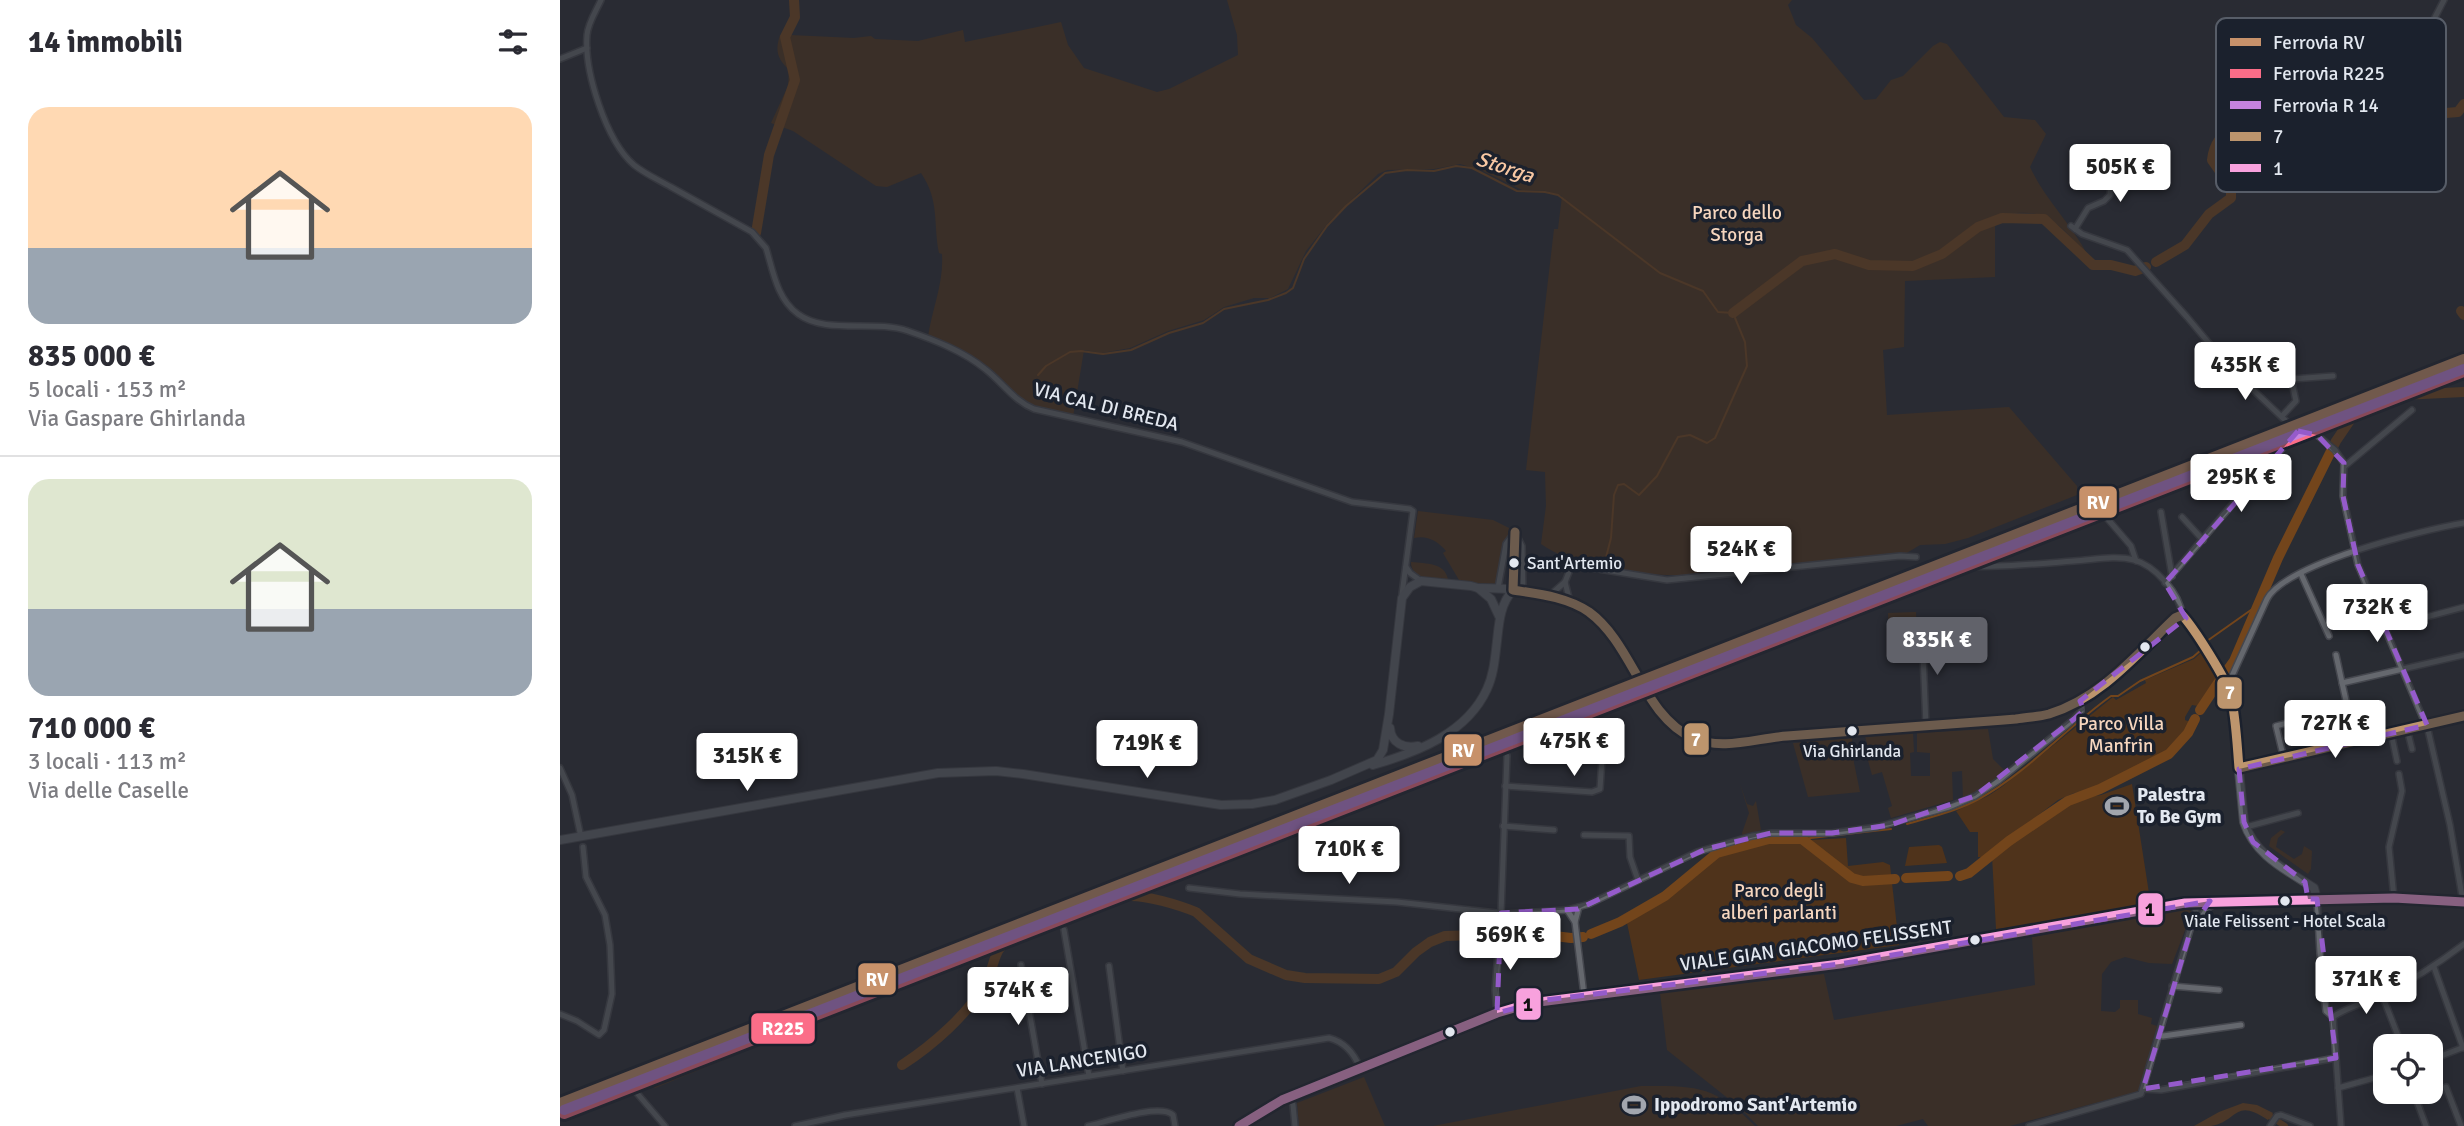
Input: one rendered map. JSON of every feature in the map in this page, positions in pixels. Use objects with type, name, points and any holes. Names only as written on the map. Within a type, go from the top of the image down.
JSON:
[{"type":"main road","name":"VIALE GIAN GIACOMO FELISSENT","points":[[1239,1126],[1290,1097],[1497,1013],[1531,1003],[1840,964],[2170,905],[2222,901],[2394,898],[2464,902]]},
{"type":"street","points":[[560,59],[587,48],[587,33],[601,0]]},
{"type":"street","points":[[2435,18],[2444,0]]},
{"type":"street","name":"VIA CAL DI BREDA","points":[[587,48],[596,93],[604,116],[627,158],[644,172],[752,232],[766,248],[783,298],[790,307],[808,320],[825,324],[878,325],[903,329],[967,357],[986,370],[1020,402],[1034,409],[1182,442],[1352,502],[1413,511],[1406,563]]},
{"type":"street","points":[[2113,157],[2110,195],[2104,201],[2088,208],[2073,228],[2082,234],[2127,250],[2229,367],[2287,422]]},
{"type":"street","points":[[2282,416],[2297,401],[2286,355]]},
{"type":"street","points":[[2292,379],[2333,376]]},
{"type":"street","points":[[2345,466],[2412,410]]},
{"type":"street","points":[[2165,583],[2296,430],[2315,434],[2332,448],[2345,466],[2343,491],[2355,551],[2427,725],[2464,902]]},
{"type":"street","points":[[2161,512],[2172,576]]},
{"type":"street","points":[[2106,517],[2131,546],[2136,561]]},
{"type":"street","points":[[2182,517],[2203,540]]},
{"type":"street","points":[[2225,683],[2231,678],[2270,594],[2276,588],[2355,551],[2464,523]]},
{"type":"street","points":[[1498,588],[1506,544],[1515,532],[1522,546],[1523,592]]},
{"type":"street","points":[[1549,596],[1565,582],[1570,568],[1574,565],[1667,580],[1900,556],[1916,557]]},
{"type":"street","points":[[1955,566],[1982,567],[2109,558],[2136,561],[2150,568],[2165,583],[2225,683],[2234,708],[2246,827],[2258,849],[2314,888],[2326,1011],[2333,1017],[2342,1126]]},
{"type":"street","points":[[1406,563],[1410,573],[1421,581],[1513,590],[1570,602],[1602,622],[1636,673]]},
{"type":"street","points":[[560,841],[938,773],[996,771],[1182,800],[1236,805],[1275,800],[1377,760],[1383,750],[1390,714],[1406,563]]},
{"type":"street","points":[[2301,574],[2329,636]]},
{"type":"street","points":[[1402,598],[1410,587],[1421,581]]},
{"type":"street","points":[[1565,582],[1570,602]]},
{"type":"street","points":[[1478,588],[1492,599],[1499,616]]},
{"type":"street","points":[[1357,769],[1403,755],[1458,728],[1488,687],[1499,616],[1513,590]]},
{"type":"street","points":[[2385,628],[2464,607]]},
{"type":"street","points":[[1644,686],[1676,728],[1709,743],[2026,718],[2081,703],[2160,634],[2184,617]]},
{"type":"street","points":[[1922,630],[1926,726]]},
{"type":"street","points":[[2342,683],[2464,654]]},
{"type":"street","points":[[2336,655],[2355,742]]},
{"type":"street","points":[[1189,888],[1240,894],[1397,902],[1501,914],[1567,910],[1579,907],[1697,852],[1752,836],[1771,833],[1832,833],[1883,826],[1958,803],[1975,796],[2010,772],[2074,719],[2081,711],[2081,703]]},
{"type":"street","points":[[1390,714],[1390,733],[1396,742],[1406,747],[1427,744]]},
{"type":"street","points":[[2239,768],[2464,716]]},
{"type":"street","points":[[2284,759],[2276,726],[2298,720]]},
{"type":"street","points":[[1505,786],[1592,792],[1600,789],[1604,727]]},
{"type":"street","points":[[2407,729],[2412,749]]},
{"type":"street","points":[[2391,733],[2397,761]]},
{"type":"street","points":[[1497,1013],[1495,990],[1507,756]]},
{"type":"street","points":[[560,768],[572,795],[582,836]]},
{"type":"street","points":[[2394,898],[2389,847],[2402,790],[2399,774]]},
{"type":"street","points":[[2246,827],[2298,813]]},
{"type":"street","points":[[1503,826],[1554,830]]},
{"type":"street","points":[[1584,835],[1629,836],[1630,857],[1637,880]]},
{"type":"street","points":[[560,1014],[599,1035],[604,1030],[612,994],[610,945],[605,915],[586,877],[583,847]]},
{"type":"street","points":[[2304,899],[2308,891],[2305,882]]},
{"type":"street","points":[[2192,926],[2206,909],[2222,901]]},
{"type":"street","points":[[2029,1126],[2137,1096],[2143,1089],[2199,902]]},
{"type":"street","points":[[1574,922],[1579,907]]},
{"type":"street","points":[[1567,910],[1574,922],[1584,995]]},
{"type":"street","points":[[1064,930],[1089,1076]]},
{"type":"street","points":[[2333,1017],[2343,1009],[2382,995],[2434,967],[2464,944]]},
{"type":"street","points":[[1021,965],[1042,1084]]},
{"type":"street","points":[[1109,966],[1123,1071]]},
{"type":"street","points":[[2434,967],[2463,1047],[2443,1055]]},
{"type":"street","points":[[2172,986],[2219,990]]},
{"type":"street","points":[[2382,995],[2397,1034]]},
{"type":"street","points":[[2159,1035],[2241,1025]]},
{"type":"street","name":"VIA LANCENIGO","points":[[795,1126],[845,1115],[1329,1038],[1337,1040],[1349,1050],[1360,1068]]},
{"type":"street","points":[[2143,1089],[2161,1090],[2336,1058]]},
{"type":"street","points":[[2339,1088],[2373,1078]]},
{"type":"street","points":[[2446,1087],[2461,1126]]},
{"type":"street","points":[[1017,1088],[1024,1126]]},
{"type":"street","points":[[636,1093],[665,1126]]},
{"type":"street","points":[[1290,1097],[1295,1126]]},
{"type":"street","points":[[2418,1104],[2426,1126]]},
{"type":"street","points":[[1088,1126],[1147,1112],[1170,1112],[1175,1126]]},
{"type":"street","points":[[2270,1125],[2277,1116],[2286,1116],[2310,1126]]},
{"type":"highlighted area","points":[[2298,431],[2317,435],[2344,463],[2343,496],[2358,565],[2427,725],[2239,769],[2244,822],[2253,842],[2305,882],[2308,899],[2317,899],[2336,1058],[2143,1089],[2192,926],[2210,901],[1840,964],[1546,1000],[1497,1013],[1501,913],[1578,909],[1706,849],[1771,833],[1832,833],[1890,825],[1975,796],[2074,719],[2084,710],[2080,701],[2186,618],[2165,583]]},
{"type":"green space","name":"Parco dello Storga","points":[[1227,0],[1792,0],[1788,5],[1796,25],[1812,38],[1864,100],[1876,99],[1891,80],[1903,76],[1933,46],[1940,42],[1947,44],[2004,117],[2035,120],[2046,134],[2030,167],[2088,256],[2065,231],[2049,219],[2029,213],[2007,214],[1980,223],[1984,229],[1995,225],[1995,277],[1905,281],[1904,347],[1883,350],[1887,415],[2009,407],[2077,486],[2077,495],[1968,538],[1945,544],[1920,545],[1905,554],[1893,553],[1761,570],[1663,575],[1617,571],[1576,561],[1541,544],[1546,506],[1545,472],[1526,470],[1554,229],[1558,229],[1562,196],[1546,191],[1522,190],[1481,170],[1460,164],[1434,169],[1387,170],[1378,174],[1328,223],[1306,251],[1288,289],[1270,298],[1254,298],[1224,307],[1204,320],[1168,331],[1130,348],[1102,353],[1084,350],[1073,417],[1049,412],[1026,404],[975,358],[928,337],[940,286],[942,254],[939,253],[937,242],[931,193],[921,173],[887,187],[876,186],[793,131],[771,123],[788,86],[789,70],[777,50],[780,35],[785,37],[787,33],[854,38],[871,36],[875,39],[918,41],[963,30],[965,42],[1061,22],[1068,45],[1084,68],[1157,92],[1169,89],[1238,55],[1237,35]]},
{"type":"green space","points":[[1418,511],[1493,520],[1509,528],[1497,584],[1461,583],[1443,553],[1446,551],[1443,547],[1428,538],[1414,538]]},
{"type":"green space","points":[[1411,562],[1439,567],[1448,579],[1436,580],[1419,575],[1412,568]]},
{"type":"green space","points":[[1916,612],[1917,641],[1889,642],[1888,613]]},
{"type":"green space","name":"Parco Villa Manfrin","points":[[2203,651],[2218,676],[2218,681],[2198,706],[2192,705],[2185,717],[2185,720],[2190,722],[2173,747],[2091,791],[2074,793],[2058,800],[1984,857],[1978,857],[1978,832],[1970,832],[1956,811],[2003,786],[2113,697],[2116,700],[2146,683],[2145,680],[2194,659]]},
{"type":"green space","points":[[1988,729],[1993,759],[2007,773],[1963,798],[1962,771],[1952,772],[1953,800],[1891,818],[1888,808],[1892,806],[1882,772],[1872,775],[1865,736],[1913,733],[1911,776],[1930,776],[1930,753],[1917,752],[1917,733]]},
{"type":"green space","points":[[1852,738],[1860,792],[1808,797],[1793,743]]},
{"type":"green space","points":[[1740,784],[1747,804],[1753,806],[1756,801],[1761,830],[1743,837],[1749,813]]},
{"type":"green space","points":[[2132,784],[2151,906],[2062,922],[1996,929],[1992,856],[2081,798],[2101,795]]},
{"type":"green space","points":[[2281,830],[2285,832],[2278,838],[2276,847],[2294,859],[2302,854],[2304,846],[2312,851],[2308,874],[2269,846],[2271,838]]},
{"type":"green space","name":"Parco degli alberi parlanti","points":[[1846,838],[1848,866],[1883,862],[1890,865],[1899,945],[1639,980],[1627,923],[1670,895],[1715,857],[1723,852],[1773,842]]},
{"type":"green space","points":[[1939,845],[1947,863],[1905,866],[1909,847]]},
{"type":"green space","points":[[2187,909],[2192,912],[2172,964],[2149,963],[2125,957],[2111,962],[2102,974],[2101,1011],[2115,1012],[2120,1008],[2120,1000],[2138,1000],[2138,1014],[2152,1018],[2151,1024],[2157,1026],[2139,1090],[2136,1092],[2010,1126],[1928,1126],[1923,1119],[1896,1126],[1758,1126],[1739,1107],[1667,1050],[1660,993],[1824,974],[1834,1020],[2035,985],[2032,937]]},
{"type":"green space","points":[[786,1019],[790,1033],[655,1088],[636,1079]]},
{"type":"green space","points":[[1364,1077],[1385,1126],[1299,1126],[1297,1103]]},
{"type":"green space","name":"Ippodromo Sant'Artemio","points":[[1641,1086],[1677,1086],[1716,1095],[1755,1126],[1433,1126]]},
{"type":"shaded area","points":[[2243,1103],[2257,1105],[2273,1113],[2268,1120],[2257,1113],[2242,1110],[2211,1126],[2194,1126],[2219,1112]]},
{"type":"waterway","points":[[756,233],[769,155],[795,80],[785,37],[795,17],[794,0]]},
{"type":"waterway","points":[[2446,113],[2458,112],[2464,104]]},
{"type":"waterway","points":[[2216,146],[2212,160],[2216,166]]},
{"type":"waterway","name":"Storga","points":[[1038,375],[1046,366],[1070,352],[1103,354],[1131,350],[1169,333],[1203,323],[1224,309],[1268,300],[1286,293],[1293,288],[1304,259],[1327,226],[1385,173],[1407,170],[1434,171],[1456,166],[1472,168],[1517,191],[1558,195],[1660,273],[1703,291],[1718,312],[1733,313],[1745,342],[1747,366],[1715,438],[1707,443],[1690,435],[1678,437],[1657,476],[1639,495],[1624,484],[1618,485],[1614,495],[1611,538],[1604,565]]},
{"type":"waterway","points":[[2156,262],[2185,245],[2209,214],[2231,198],[2231,192]]},
{"type":"waterway","points":[[1733,313],[1802,261],[1835,254],[1869,265],[1913,266],[1942,254],[1978,227],[2002,218],[2044,219],[2093,265],[2111,265],[2135,271],[2146,267]]},
{"type":"waterway","points":[[2461,311],[2464,315]]},
{"type":"waterway","points":[[2224,675],[2234,661],[2278,558],[2336,441],[2351,419],[2366,409],[2402,395],[2464,392]]},
{"type":"waterway","points":[[2207,641],[2258,605]]},
{"type":"waterway","points":[[1907,824],[1979,799],[2014,776],[2111,696],[2118,696],[2140,681],[2193,657],[2201,650]]},
{"type":"waterway","points":[[2200,710],[2218,683]]},
{"type":"waterway","points":[[1960,876],[1969,873],[2009,841],[2068,801],[2100,789],[2169,754],[2188,733],[2195,719]]},
{"type":"waterway","points":[[1802,839],[1891,829]]},
{"type":"waterway","points":[[1591,934],[1620,922],[1665,896],[1717,853],[1769,839],[1802,839],[1852,878],[1863,881],[1895,879]]},
{"type":"waterway","points":[[1906,878],[1948,876]]},
{"type":"waterway","points":[[902,1065],[937,1039],[959,1018],[986,983],[1000,948],[1061,918],[1128,896],[1153,899],[1196,912],[1249,959],[1286,975],[1305,978],[1379,979],[1396,972],[1416,952],[1445,936],[1477,935],[1497,929],[1571,938],[1583,937]]},
{"type":"waterway","points":[[2265,1113],[2285,1126]]},
{"type":"rail line","name":"RV","points":[[560,1103],[2464,359]]},
{"type":"rail line","name":"R225","points":[[564,1114],[2464,372]]},
{"type":"transit line","points":[[564,1110],[2464,369]]},
{"type":"transit line","name":"7","points":[[1515,532],[1513,590],[1562,600],[1589,612],[1617,642],[1662,714],[1676,728],[1704,742],[1728,744],[1787,736],[2016,719],[2049,714],[2068,707],[2102,686],[2175,618],[2182,615],[2210,654],[2231,696],[2239,768],[2464,716]]},
{"type":"transit line","name":"1","points":[[1239,1126],[1282,1100],[1497,1013],[1531,1003],[1840,964],[2185,903],[2394,898],[2464,902]]},
{"type":"place","name":"Sant'Artemio","points":[[1514,563]]},
{"type":"place","name":"Via Ghirlanda","points":[[1852,731]]},
{"type":"place","name":"Palestra To Be Gym","points":[[2117,806]]},
{"type":"place","name":"Viale Felissent - Hotel Scala","points":[[2285,901]]},
{"type":"place","name":"Ippodromo Sant'Artemio","points":[[1634,1105]]}]
